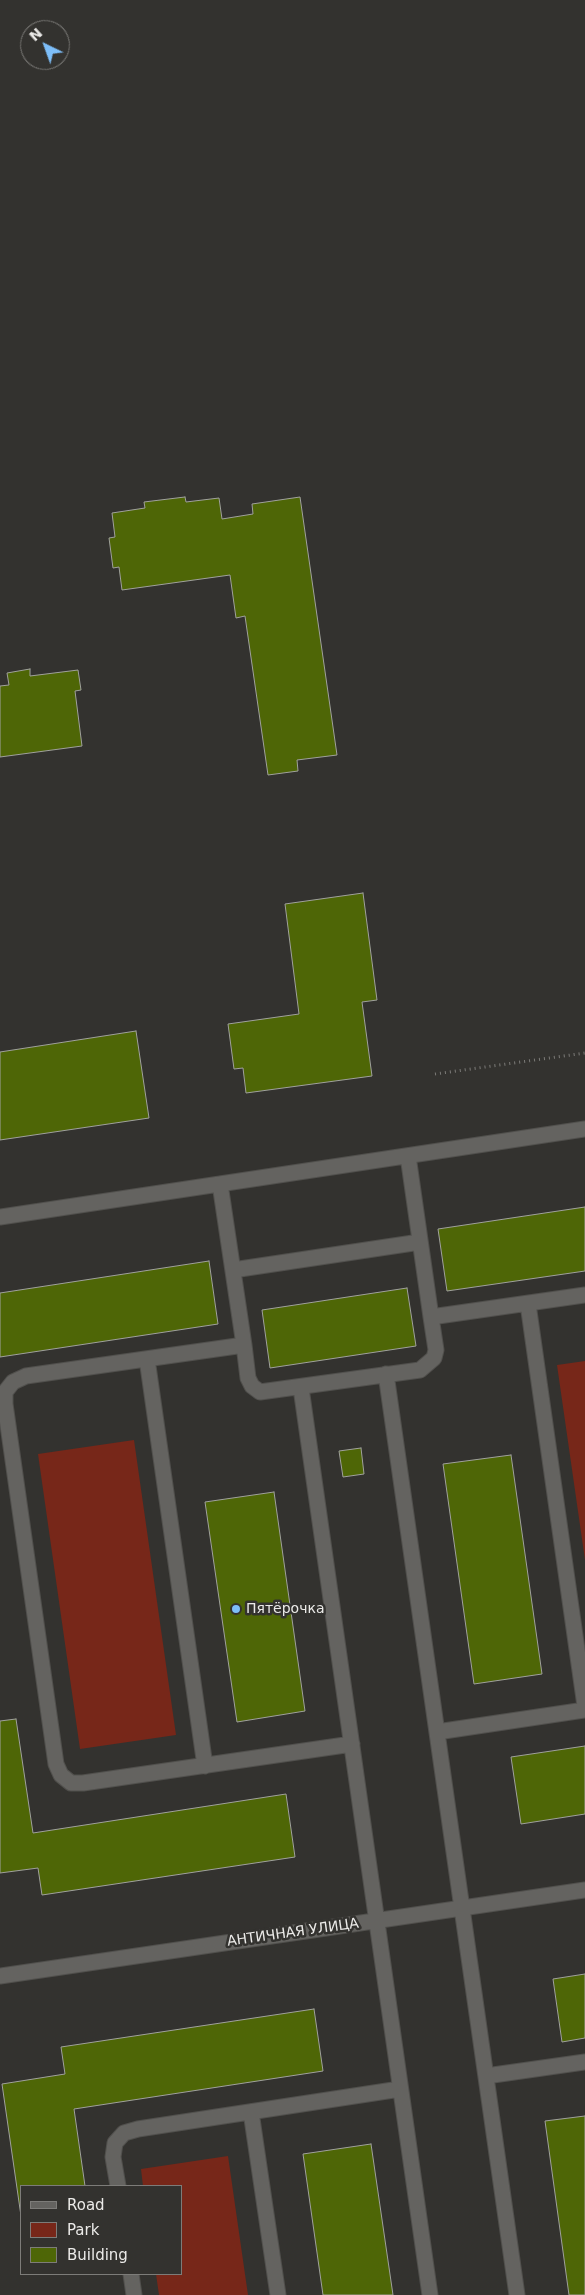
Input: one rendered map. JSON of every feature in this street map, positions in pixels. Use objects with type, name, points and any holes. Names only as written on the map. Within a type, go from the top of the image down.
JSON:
[{"type":"street","points":[[0,1217],[585,1129]]},
{"type":"street","points":[[220,1184],[248,1378],[252,1386],[260,1392],[301,1388],[420,1370],[434,1358],[436,1350],[408,1156]]},
{"type":"street","points":[[233,1270],[420,1242]]},
{"type":"street","points":[[431,1317],[585,1295]]},
{"type":"street","points":[[528,1304],[585,1706]]},
{"type":"street","points":[[244,1345],[26,1376],[13,1382],[5,1392],[5,1404],[56,1764],[61,1776],[71,1783],[83,1783],[352,1744]]},
{"type":"street","points":[[147,1358],[205,1766]]},
{"type":"street","points":[[386,1374],[517,2295]]},
{"type":"street","points":[[301,1388],[430,2295]]},
{"type":"street","points":[[437,1732],[585,1710]]},
{"type":"street","name":"АНТИЧНАЯ УЛИЦА","points":[[0,1976],[585,1890]]},
{"type":"street","points":[[486,2076],[585,2062]]},
{"type":"street","points":[[118,2185],[113,2157],[115,2143],[124,2133],[138,2129],[400,2090]]},
{"type":"street","points":[[251,2112],[278,2295]]},
{"type":"street","points":[[131,2275],[134,2295]]},
{"type":"path","points":[[435,1074],[585,1053]]},
{"type":"green space","points":[[585,1361],[585,1560],[557,1365]]},
{"type":"green space","points":[[134,1440],[176,1735],[80,1749],[38,1454]]},
{"type":"green space","points":[[228,2156],[248,2295],[159,2295],[156,2275],[182,2275],[182,2185],[143,2185],[141,2169]]},
{"type":"building","points":[[185,497],[186,502],[219,498],[222,519],[253,514],[252,504],[300,497],[337,755],[297,760],[298,771],[268,775],[245,616],[236,618],[230,575],[122,590],[119,567],[113,568],[109,538],[115,537],[112,513],[145,508],[144,502]]},
{"type":"building","points":[[30,669],[30,676],[78,670],[81,690],[75,691],[82,746],[0,757],[0,686],[9,685],[7,673]]},
{"type":"building","points":[[363,893],[377,1000],[362,1002],[372,1076],[246,1093],[243,1068],[234,1069],[228,1024],[299,1014],[285,904]]},
{"type":"building","points":[[136,1031],[149,1118],[0,1140],[0,1052]]},
{"type":"building","points":[[585,1207],[585,1271],[447,1291],[438,1229]]},
{"type":"building","points":[[209,1261],[218,1324],[0,1357],[0,1293]]},
{"type":"building","points":[[407,1288],[416,1346],[270,1368],[262,1310]]},
{"type":"building","points":[[361,1448],[364,1474],[343,1477],[339,1451]]},
{"type":"building","points":[[511,1455],[542,1674],[474,1684],[443,1464]]},
{"type":"building","points":[[274,1492],[305,1711],[237,1722],[205,1502]]},
{"type":"building","points":[[16,1719],[33,1833],[286,1794],[295,1857],[42,1895],[38,1868],[0,1873],[0,1721]]},
{"type":"building","points":[[585,1746],[585,1814],[521,1824],[511,1757]]},
{"type":"building","points":[[585,1974],[585,2038],[562,2042],[553,1979]]},
{"type":"building","points":[[314,2009],[323,2071],[74,2109],[85,2185],[20,2185],[20,2209],[2,2084],[65,2074],[61,2047]]},
{"type":"building","points":[[585,2116],[585,2295],[569,2295],[545,2121]]},
{"type":"building","points":[[371,2144],[393,2295],[323,2295],[303,2154]]},
{"type":"place","name":"Пятёрочка","points":[[236,1609]]}]
